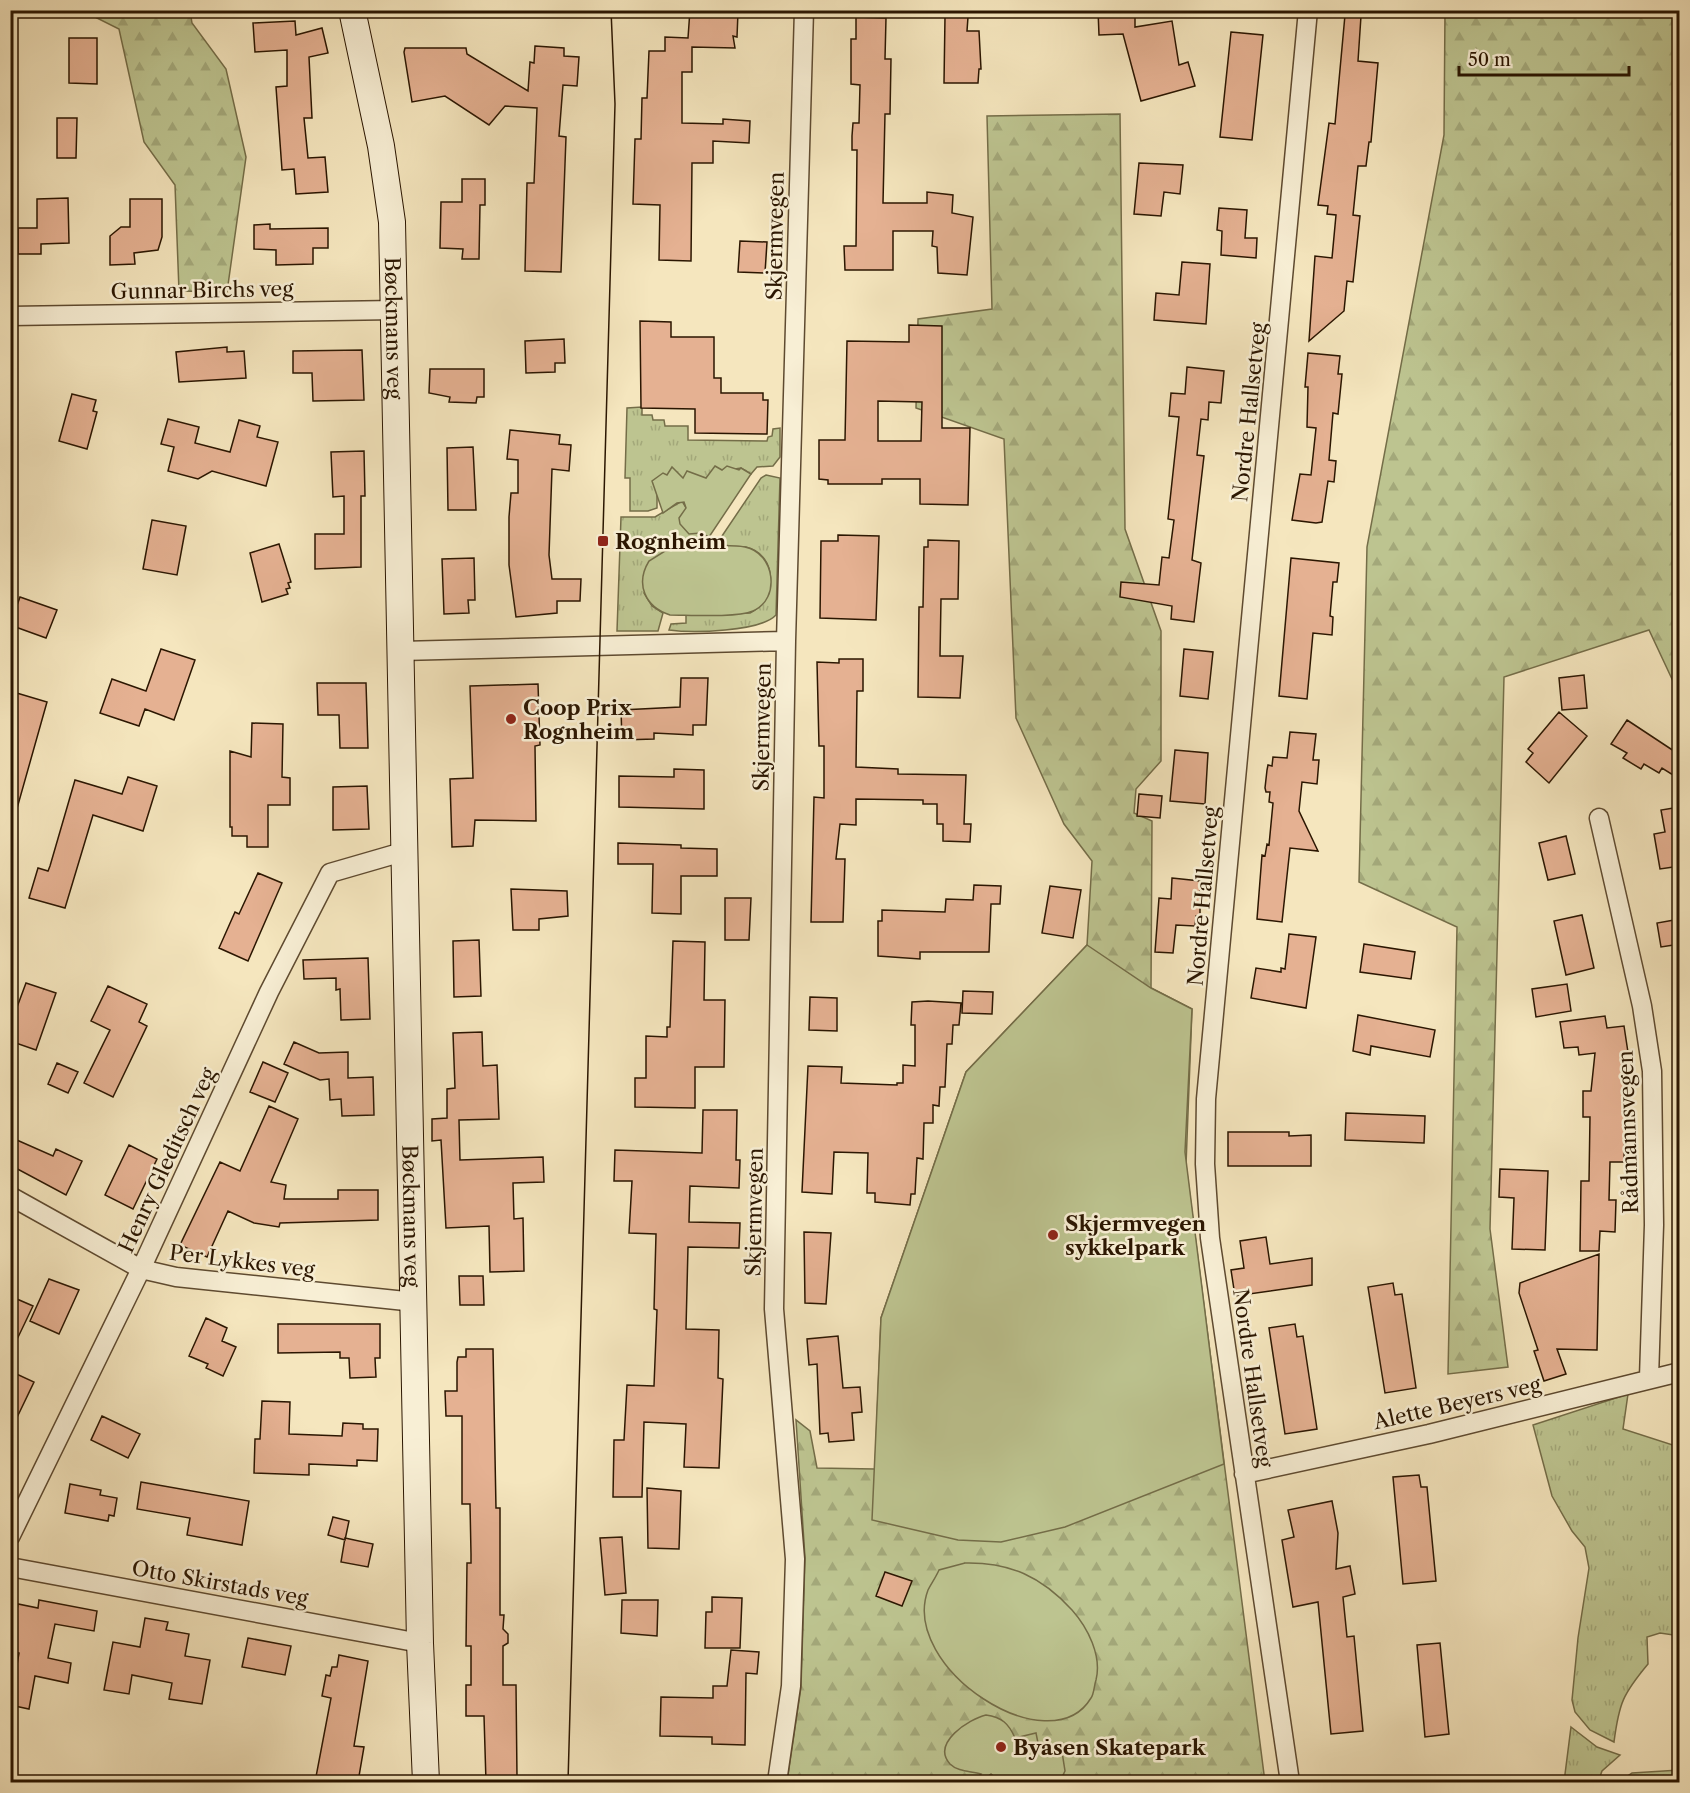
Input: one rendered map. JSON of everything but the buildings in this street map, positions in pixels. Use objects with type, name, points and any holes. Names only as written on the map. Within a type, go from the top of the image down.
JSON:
[{"type":"main road","name":"Bøckmans veg","points":[[352,10],[381,146],[392,222],[420,1643],[426,1782]]},
{"type":"street","name":"Skjermvegen","points":[[777,1782],[791,1686],[795,1559],[774,1309],[786,641],[804,10]]},
{"type":"street","name":"Nordre Hallsetveg","points":[[1290,1782],[1210,1238],[1205,1164],[1206,1099],[1290,223],[1308,10]]},
{"type":"street","name":"Gunnar Birchs veg","points":[[10,316],[395,310]]},
{"type":"street","name":"Skjermvegen","points":[[401,651],[786,641]]},
{"type":"street","name":"Rådmannsvegen","points":[[1599,818],[1642,1006],[1652,1071],[1654,1225],[1649,1378]]},
{"type":"street","name":"Henry Gleditsch veg","points":[[10,1537],[141,1269],[269,992],[330,873],[406,851]]},
{"type":"street","name":"Per Lykkes veg","points":[[10,1196],[141,1269],[176,1277],[415,1302]]},
{"type":"street","name":"Alette Beyers veg","points":[[1244,1474],[1429,1434],[1680,1372]]},
{"type":"street","name":"Otto Skirstads veg","points":[[10,1567],[420,1643]]},
{"type":"green space","points":[[83,11],[190,11],[192,23],[226,69],[246,157],[227,292],[179,291],[175,185],[144,142],[119,29]]},
{"type":"green space","points":[[1445,11],[1680,11],[1679,694],[1649,630],[1504,677],[1490,1229],[1508,1367],[1448,1374],[1457,927],[1359,882],[1367,547],[1444,135]]},
{"type":"green space","points":[[1120,114],[1125,529],[1161,631],[1161,761],[1136,789],[1134,813],[1152,821],[1151,988],[1192,1009],[1186,1165],[1265,1782],[787,1782],[801,1687],[805,1558],[796,1420],[810,1431],[817,1468],[875,1469],[881,1318],[966,1072],[1087,945],[1092,861],[1064,824],[1016,718],[1004,439],[916,408],[918,319],[992,309],[987,116]]},
{"type":"green space","points":[[642,407],[642,415],[652,415],[653,420],[664,420],[665,426],[688,426],[688,440],[767,441],[768,437],[772,436],[773,429],[780,428],[780,457],[773,466],[757,467],[751,474],[741,468],[722,471],[706,478],[684,478],[657,493],[657,508],[648,511],[630,511],[630,478],[625,478],[627,408]]},
{"type":"green space","points":[[715,466],[722,470],[727,466],[739,470],[741,468],[751,474],[709,537],[701,533],[689,534],[680,524],[679,518],[686,508],[684,502],[677,503],[663,513],[652,481],[663,473],[667,475],[672,467],[683,478],[687,471],[706,478]]},
{"type":"green space","points":[[766,475],[780,478],[776,615],[768,621],[741,628],[709,631],[669,630],[671,624],[686,623],[686,615],[750,613],[759,607],[765,598],[770,578],[769,568],[764,559],[757,552],[746,547],[722,547],[720,539],[761,478]]},
{"type":"green space","points":[[682,501],[701,533],[709,537],[703,546],[673,549],[644,593],[652,606],[663,613],[658,631],[617,631],[621,517],[655,517]]},
{"type":"green space","points":[[699,546],[745,547],[755,551],[763,558],[771,577],[771,587],[762,605],[753,611],[736,615],[712,616],[670,615],[654,606],[645,594],[643,586],[643,578],[649,561],[665,551]]},
{"type":"green space","name":"Skjermvegen sykkelpark","points":[[1087,945],[1151,988],[1192,1009],[1185,1152],[1224,1464],[1065,1527],[1001,1542],[958,1540],[872,1520],[881,1318],[966,1072]]},
{"type":"green space","points":[[1628,1394],[1623,1429],[1679,1447],[1680,1636],[1660,1633],[1647,1637],[1648,1664],[1633,1683],[1620,1708],[1614,1742],[1590,1730],[1575,1712],[1572,1700],[1578,1638],[1589,1568],[1585,1547],[1572,1531],[1552,1496],[1533,1425]]},
{"type":"green space","points":[[965,1563],[996,1565],[1037,1580],[1061,1598],[1078,1617],[1092,1643],[1097,1671],[1091,1698],[1071,1716],[1044,1721],[1014,1714],[983,1699],[956,1676],[935,1649],[925,1620],[928,1590],[939,1570]]},
{"type":"green space","name":"Byåsen Skatepark","points":[[986,1715],[1004,1722],[1015,1738],[1036,1733],[1038,1743],[1051,1744],[1062,1752],[1065,1771],[1060,1781],[1000,1782],[991,1774],[981,1782],[977,1778],[981,1774],[953,1767],[945,1756],[945,1748],[949,1740],[962,1727]]},
{"type":"green space","points":[[1571,1727],[1597,1747],[1620,1755],[1602,1771],[1598,1782],[1564,1782]]},
{"type":"green space","points":[[1679,1770],[1679,1782],[1619,1782],[1632,1773]]},
{"type":"tram line","points":[[568,1782],[615,104],[611,10]]},
{"type":"place","name":"Rognheim","points":[[603,541]]},
{"type":"place","name":"Coop Prix Rognheim","points":[[511,719]]},
{"type":"place","name":"Skjermvegen sykkelpark","points":[[1053,1235]]},
{"type":"place","name":"Byåsen Skatepark","points":[[1001,1747]]}]
